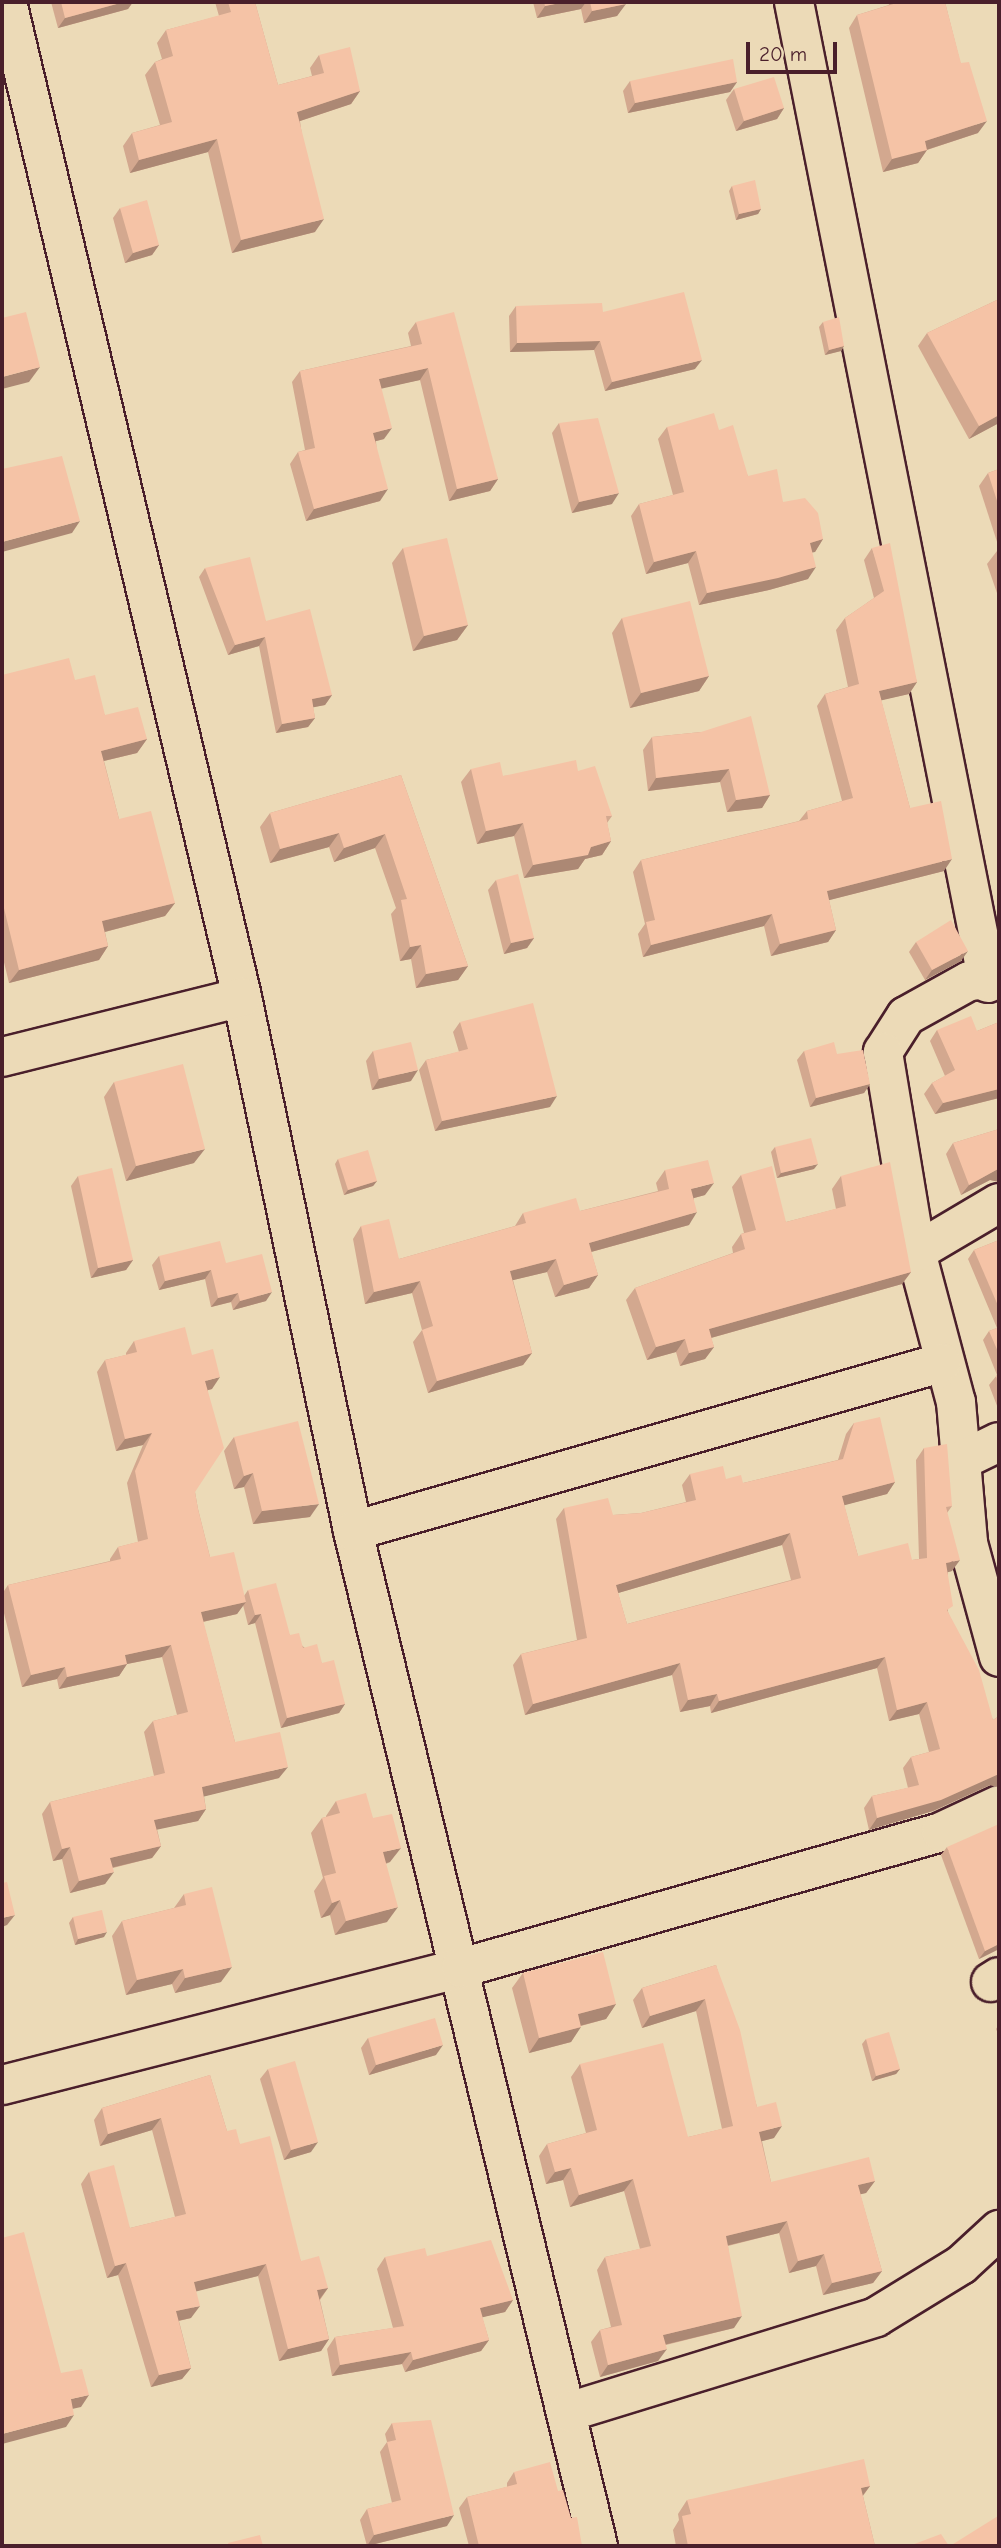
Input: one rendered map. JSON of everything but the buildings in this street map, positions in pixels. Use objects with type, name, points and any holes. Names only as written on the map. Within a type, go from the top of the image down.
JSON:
[{"type":"street","points":[[794,2],[994,981],[970,981],[906,1016],[883,1052],[916,1252],[941,1363],[956,1402],[968,1543],[999,1657]]},
{"type":"street","points":[[7,19],[242,997],[353,1531],[461,1968],[598,2546]]},
{"type":"street","points":[[2,1057],[242,997]]},
{"type":"street","points":[[916,1252],[999,1203]]},
{"type":"street","points":[[353,1531],[941,1363]]},
{"type":"street","points":[[960,1461],[999,1442]]},
{"type":"street","points":[[2,2085],[461,1968],[942,1832],[999,1805]]},
{"type":"street","points":[[568,2412],[876,2317],[961,2265],[999,2230]]}]
